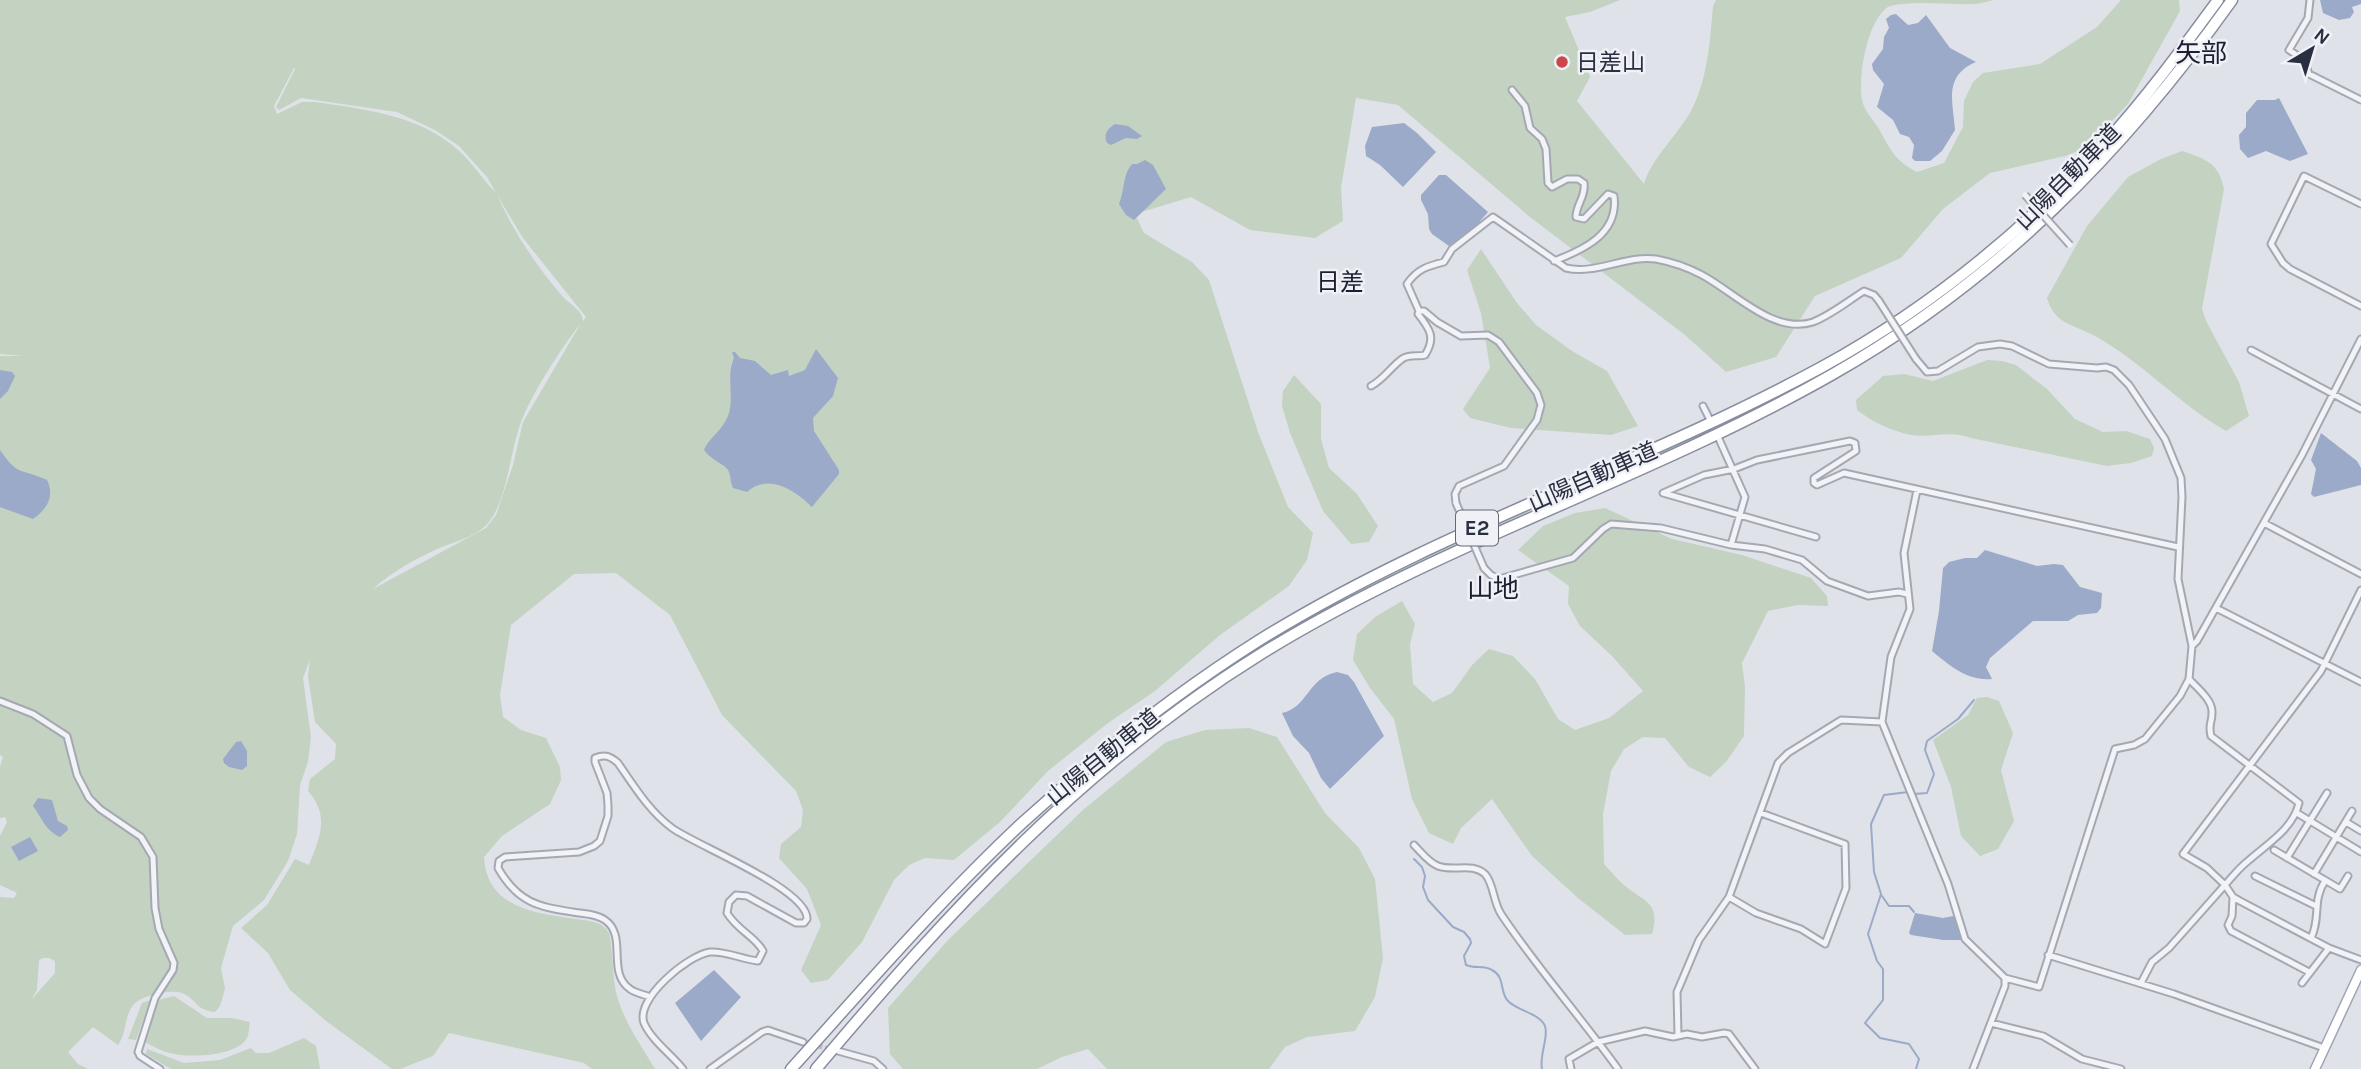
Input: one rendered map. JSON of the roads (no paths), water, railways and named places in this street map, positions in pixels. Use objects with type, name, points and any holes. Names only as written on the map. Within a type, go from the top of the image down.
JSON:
[{"type":"highway","name":"山陽自動車道","points":[[791,1069],[981,863],[1081,772],[1139,724],[1260,640],[1347,591],[1434,547],[1743,408],[1826,365],[1885,329],[1971,268],[2049,200],[2107,141],[2218,0]]},
{"type":"highway","name":"山陽自動車道","points":[[816,1069],[895,975],[990,873],[1089,781],[1147,733],[1224,678],[1353,601],[1439,558],[1768,409],[1893,337],[1978,277],[2057,208],[2115,148],[2201,43],[2232,0]]},
{"type":"main road","points":[[2315,1069],[2361,970]]},
{"type":"street","points":[[2310,0],[2308,18],[2289,50],[2304,60],[2309,74],[2361,100]]},
{"type":"street","points":[[1512,90],[1525,106],[1531,128],[1542,139],[1546,149],[1548,183],[1552,187],[1567,179],[1578,179],[1584,183],[1585,191],[1577,206],[1576,217],[1584,219],[1608,194],[1614,196],[1610,222],[1596,240],[1586,248],[1554,261]]},
{"type":"street","points":[[2361,204],[2304,176],[2271,244],[2290,269],[2361,306]]},
{"type":"street","points":[[2025,195],[2070,245]]},
{"type":"street","points":[[1371,386],[1382,380],[1402,359],[1425,355],[1432,345],[1426,323],[1418,314],[1407,284],[1413,275],[1421,268],[1444,262],[1452,249],[1493,217],[1566,268],[1576,270],[1637,258],[1672,262],[1704,276],[1749,305],[1787,324],[1815,321],[1864,291],[1874,295],[1879,301],[1927,372],[1938,371],[1978,347],[2000,344],[2012,346],[2049,365],[2106,367],[2114,370],[2150,413],[2165,439],[2181,478],[2178,579],[2192,646],[2189,679],[2180,696],[2145,739],[2115,750],[2039,987],[2005,978],[1965,939],[1948,884],[1882,722],[1891,657],[1910,609],[1904,553],[1917,490]]},
{"type":"street","points":[[1419,311],[1424,311],[1461,336],[1488,335],[1499,342],[1537,393],[1541,405],[1537,420],[1510,460],[1504,466],[1459,486],[1455,494],[1456,503],[1484,568],[1491,575],[1499,579],[1573,558],[1611,524],[1661,528],[1731,545],[1765,549],[1802,560],[1827,580],[1868,596],[1899,592],[1908,594]]},
{"type":"street","points":[[2192,646],[2264,523],[2361,339]]},
{"type":"street","points":[[2251,350],[2361,409]]},
{"type":"street","points":[[1703,406],[1709,418]]},
{"type":"street","points":[[1719,439],[1745,497],[1731,545]]},
{"type":"street","points":[[1816,537],[1662,493],[1704,475],[1734,469],[1756,460],[1850,441],[1855,443],[1856,451],[1814,478],[1814,483],[1817,485],[1844,473],[2178,547]]},
{"type":"street","points":[[2264,523],[2361,574]]},
{"type":"street","points":[[2361,590],[2324,664],[2183,854],[2207,868],[2233,897],[2329,948],[2361,960]]},
{"type":"street","points":[[2216,608],[2361,682]]},
{"type":"street","points":[[2141,983],[2152,962],[2169,948],[2247,861],[2269,846],[2297,813],[2299,803],[2211,736],[2208,725],[2211,708],[2189,679]]},
{"type":"street","points":[[0,701],[33,714],[67,736],[77,775],[89,798],[141,837],[153,857],[155,908],[159,929],[174,964],[155,998],[138,1052],[160,1069]]},
{"type":"street","points":[[1678,1035],[1677,992],[1699,940],[1729,897],[1778,762],[1841,720],[1882,722]]},
{"type":"street","points":[[650,997],[632,991],[620,977],[614,930],[603,918],[538,906],[515,892],[498,869],[499,862],[505,857],[579,852],[600,841],[608,816],[607,793],[595,762],[595,758],[601,756],[610,756],[618,762],[648,805],[673,829],[779,886],[802,905],[807,914],[804,923],[796,923],[747,896],[736,895],[729,902],[727,913],[736,927],[761,946],[764,951],[762,957],[758,961],[725,953],[701,954],[665,980],[650,997],[643,1015],[644,1022],[683,1069]]},
{"type":"street","points":[[2287,858],[2326,793]]},
{"type":"street","points":[[2314,874],[2352,811]]},
{"type":"street","points":[[1729,897],[1756,913],[1801,929],[1825,944],[1846,888],[1845,844],[1761,813]]},
{"type":"street","points":[[2297,813],[2361,852]]},
{"type":"street","points":[[2346,822],[2361,831]]},
{"type":"street","points":[[1414,845],[1434,864],[1453,869],[1475,869],[1487,877],[1499,911],[1618,1069]]},
{"type":"street","points":[[2274,849],[2340,889],[2348,876]]},
{"type":"street","points":[[2255,876],[2316,906]]},
{"type":"street","points":[[2311,938],[2318,925],[2316,906],[2319,890],[2325,881]]},
{"type":"street","points":[[2233,897],[2232,916],[2228,925],[2231,931],[2309,972]]},
{"type":"street","points":[[2302,983],[2329,948]]},
{"type":"street","points":[[2048,955],[2141,983],[2324,1048]]},
{"type":"street","points":[[1973,1069],[1992,1023],[2005,986],[2005,978]]},
{"type":"street","points":[[1992,1023],[2043,1036],[2082,1059],[2121,1069]]},
{"type":"street","points":[[710,1069],[768,1030],[803,1042]]},
{"type":"street","points":[[1571,1069],[1569,1059],[1598,1042],[1644,1031],[1673,1037],[1686,1034],[1702,1037],[1729,1034],[1755,1069]]},
{"type":"street","points":[[838,1051],[874,1061],[883,1069]]},
{"type":"water","points":[[2320,0],[2361,0],[2361,4],[2352,7],[2354,12],[2350,18],[2339,20],[2323,13]]},
{"type":"water","points":[[1896,14],[1908,25],[1918,23],[1926,15],[1950,48],[1976,62],[1966,68],[1954,82],[1952,100],[1955,130],[1942,151],[1930,161],[1915,161],[1912,158],[1914,145],[1909,137],[1900,134],[1893,120],[1877,107],[1884,84],[1873,70],[1872,64],[1883,49],[1884,37],[1889,28],[1886,19]]},
{"type":"water","points":[[2279,98],[2308,154],[2290,161],[2266,151],[2248,158],[2240,149],[2239,135],[2246,127],[2246,113],[2257,100]]},
{"type":"water","points":[[1404,123],[1436,152],[1403,187],[1366,156],[1365,146],[1372,127]]},
{"type":"water","points":[[1115,124],[1128,126],[1142,136],[1137,139],[1126,138],[1111,145],[1107,143],[1106,134]]},
{"type":"water","points":[[1145,160],[1153,165],[1166,189],[1134,220],[1126,215],[1119,204],[1129,169],[1132,164]]},
{"type":"water","points":[[1439,175],[1446,175],[1488,212],[1475,227],[1449,246],[1432,234],[1428,214],[1421,200],[1421,195]]},
{"type":"water","points":[[816,349],[838,378],[833,396],[813,418],[814,431],[839,474],[812,507],[797,494],[781,486],[763,484],[747,492],[733,488],[728,470],[704,450],[729,413],[734,358],[732,352],[740,358],[755,361],[771,375],[788,370],[789,376],[805,370]]},
{"type":"water","points":[[0,370],[12,372],[15,376],[8,391],[0,399]]},
{"type":"water","points":[[2321,433],[2357,461],[2361,468],[2361,485],[2314,497],[2311,494],[2316,469],[2311,460]]},
{"type":"water","points":[[0,450],[17,469],[47,480],[50,497],[42,511],[33,519],[0,507]]},
{"type":"water","points":[[1985,550],[2037,566],[2063,565],[2080,587],[2102,593],[2101,608],[2097,613],[2078,615],[2068,621],[2033,621],[1990,658],[1986,667],[1992,679],[1975,678],[1959,671],[1932,651],[1943,568],[1949,562],[1977,558]]},
{"type":"water","points":[[1337,672],[1348,675],[1354,682],[1384,736],[1330,789],[1321,778],[1309,753],[1293,736],[1282,713],[1298,705],[1319,681]]},
{"type":"water","points":[[241,741],[247,751],[247,766],[242,770],[229,767],[223,759],[236,742]]},
{"type":"water","points":[[38,798],[52,800],[58,821],[67,826],[68,830],[60,837],[47,827],[33,806]]},
{"type":"water","points":[[30,837],[38,851],[19,861],[11,847]]},
{"type":"water","points":[[1915,913],[1943,918],[1953,916],[1962,940],[1911,935],[1909,933]]},
{"type":"water","points":[[714,970],[741,997],[701,1041],[675,1003]]},
{"type":"waterway","points":[[1914,794],[1927,793],[1934,774],[1925,750],[1927,741],[1958,719],[1974,700]]},
{"type":"waterway","points":[[1908,792],[1884,795],[1871,824],[1874,872],[1881,894],[1868,934],[1877,961],[1883,969],[1883,1000],[1865,1023],[1880,1038],[1909,1044],[1919,1059],[1916,1069]]},
{"type":"waterway","points":[[1414,859],[1422,867],[1425,876],[1423,887],[1428,900],[1453,927],[1464,932],[1470,939],[1471,943],[1464,956],[1466,965],[1486,968],[1496,973],[1506,999],[1539,1018],[1545,1026],[1542,1069]]},
{"type":"waterway","points":[[1882,896],[1889,906],[1909,906],[1914,912]]},
{"type":"tunnel","points":[[803,1042],[834,1050]]},
{"type":"place","name":"日差山","points":[[1562,62]]},
{"type":"district","name":"矢部","points":[[2201,53]]},
{"type":"district","name":"日差","points":[[1340,282]]},
{"type":"district","name":"山地","points":[[1493,588]]}]
